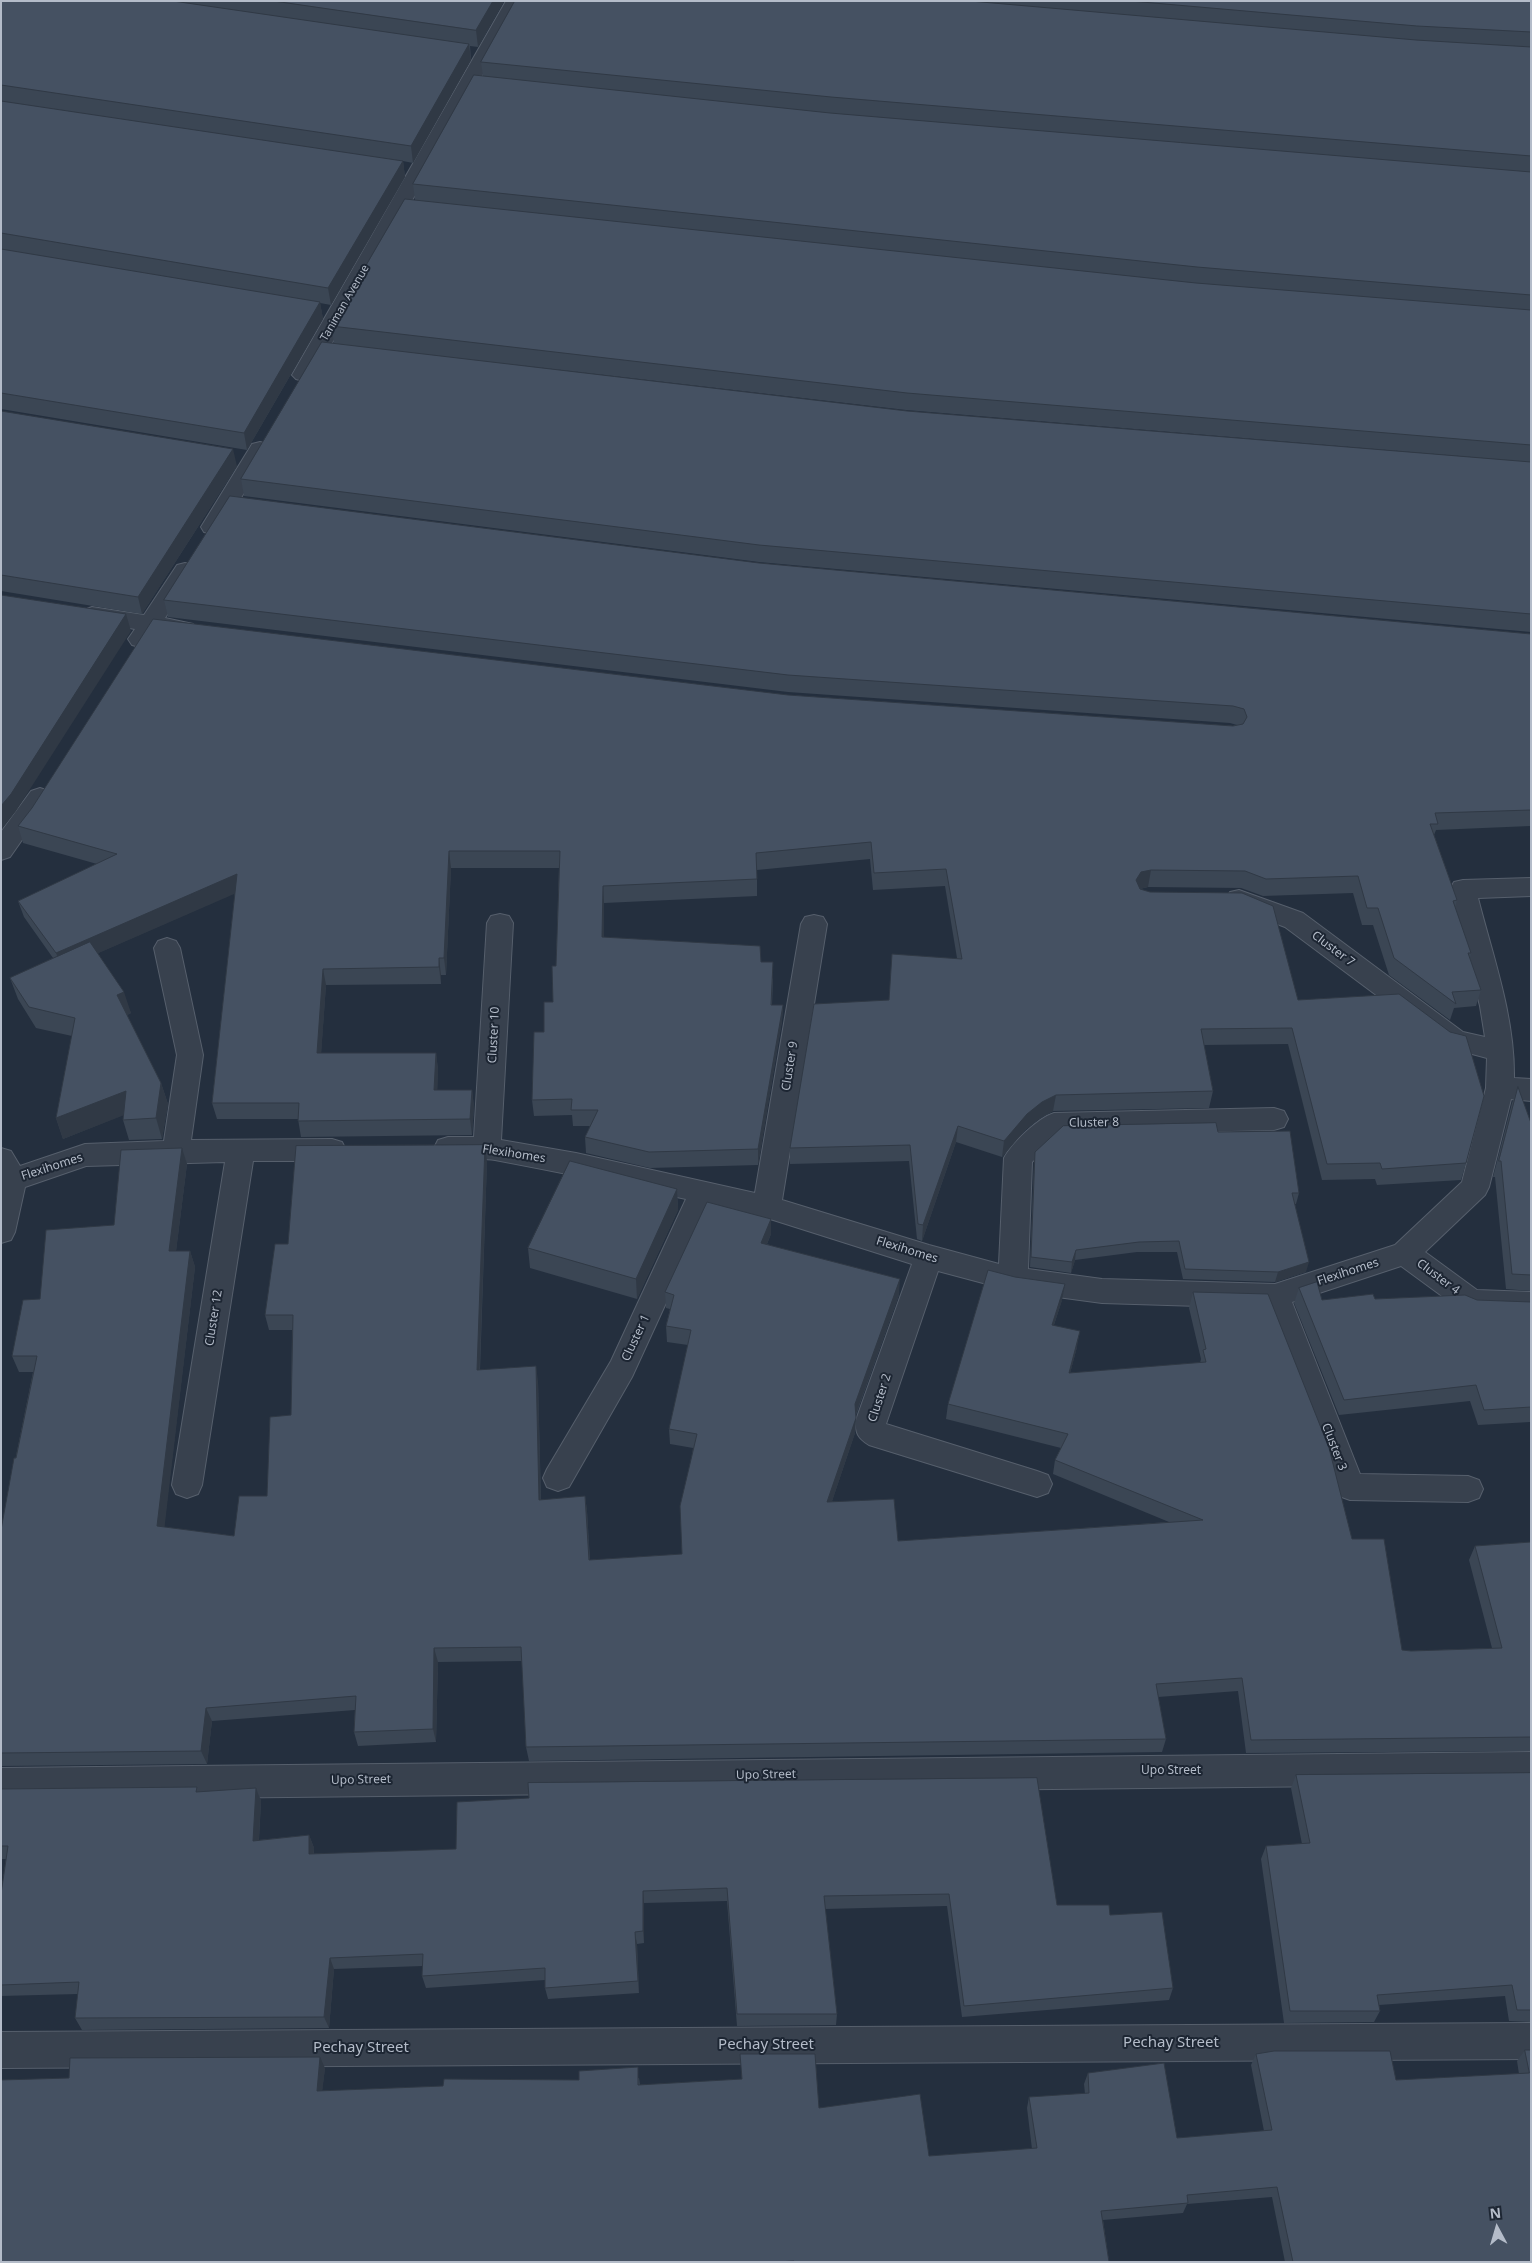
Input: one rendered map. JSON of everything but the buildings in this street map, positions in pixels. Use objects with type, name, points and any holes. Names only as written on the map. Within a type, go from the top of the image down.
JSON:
[{"type":"street","name":"Taniman Avenue","points":[[293,392],[328,351],[328,312],[410,208],[410,171],[479,85],[477,54],[515,1]]},
{"type":"street","points":[[128,658],[199,548],[237,505],[244,458],[269,434]]},
{"type":"street","points":[[75,613],[208,632]]},
{"type":"street","points":[[1,851],[26,818],[53,776]]},
{"type":"street","points":[[1,818],[26,818]]},
{"type":"street","name":"Flexihomes","points":[[418,1148],[487,1148],[576,1164],[767,1207],[928,1257],[1013,1279],[1102,1291],[1275,1296],[1405,1253],[1475,1187],[1500,1088],[1501,1051],[1493,1006],[1463,889],[1531,888]]},
{"type":"street","name":"Cluster 7","points":[[1213,899],[1241,899],[1294,920],[1455,1040],[1501,1051]]},
{"type":"street","name":"Cluster 10","points":[[487,1148],[500,923]]},
{"type":"street","name":"Cluster 9","points":[[767,1207],[814,924]]},
{"type":"street","points":[[167,948],[190,1055],[176,1151]]},
{"type":"street","points":[[1500,1088],[1531,1090]]},
{"type":"street","name":"Cluster 8","points":[[1013,1279],[1018,1158],[1054,1124],[1274,1119]]},
{"type":"street","name":"Flexihomes","points":[[7,1169],[85,1155],[176,1151],[359,1149]]},
{"type":"street","name":"Cluster 12","points":[[187,1486],[241,1151]]},
{"type":"street","points":[[1,1232],[7,1169]]},
{"type":"street","name":"Cluster 1","points":[[558,1478],[622,1368],[703,1192]]},
{"type":"street","name":"Cluster 4","points":[[1405,1253],[1470,1302],[1531,1304]]},
{"type":"street","name":"Cluster 2","points":[[928,1257],[871,1420],[870,1430],[880,1436],[1037,1484]]},
{"type":"street","name":"Cluster 3","points":[[1275,1296],[1350,1487],[1468,1489]]},
{"type":"street","name":"Upo Street","points":[[1,1784],[864,1773],[1531,1768]]},
{"type":"street","name":"Pechay Street","points":[[1,2050],[1531,2041]]}]
